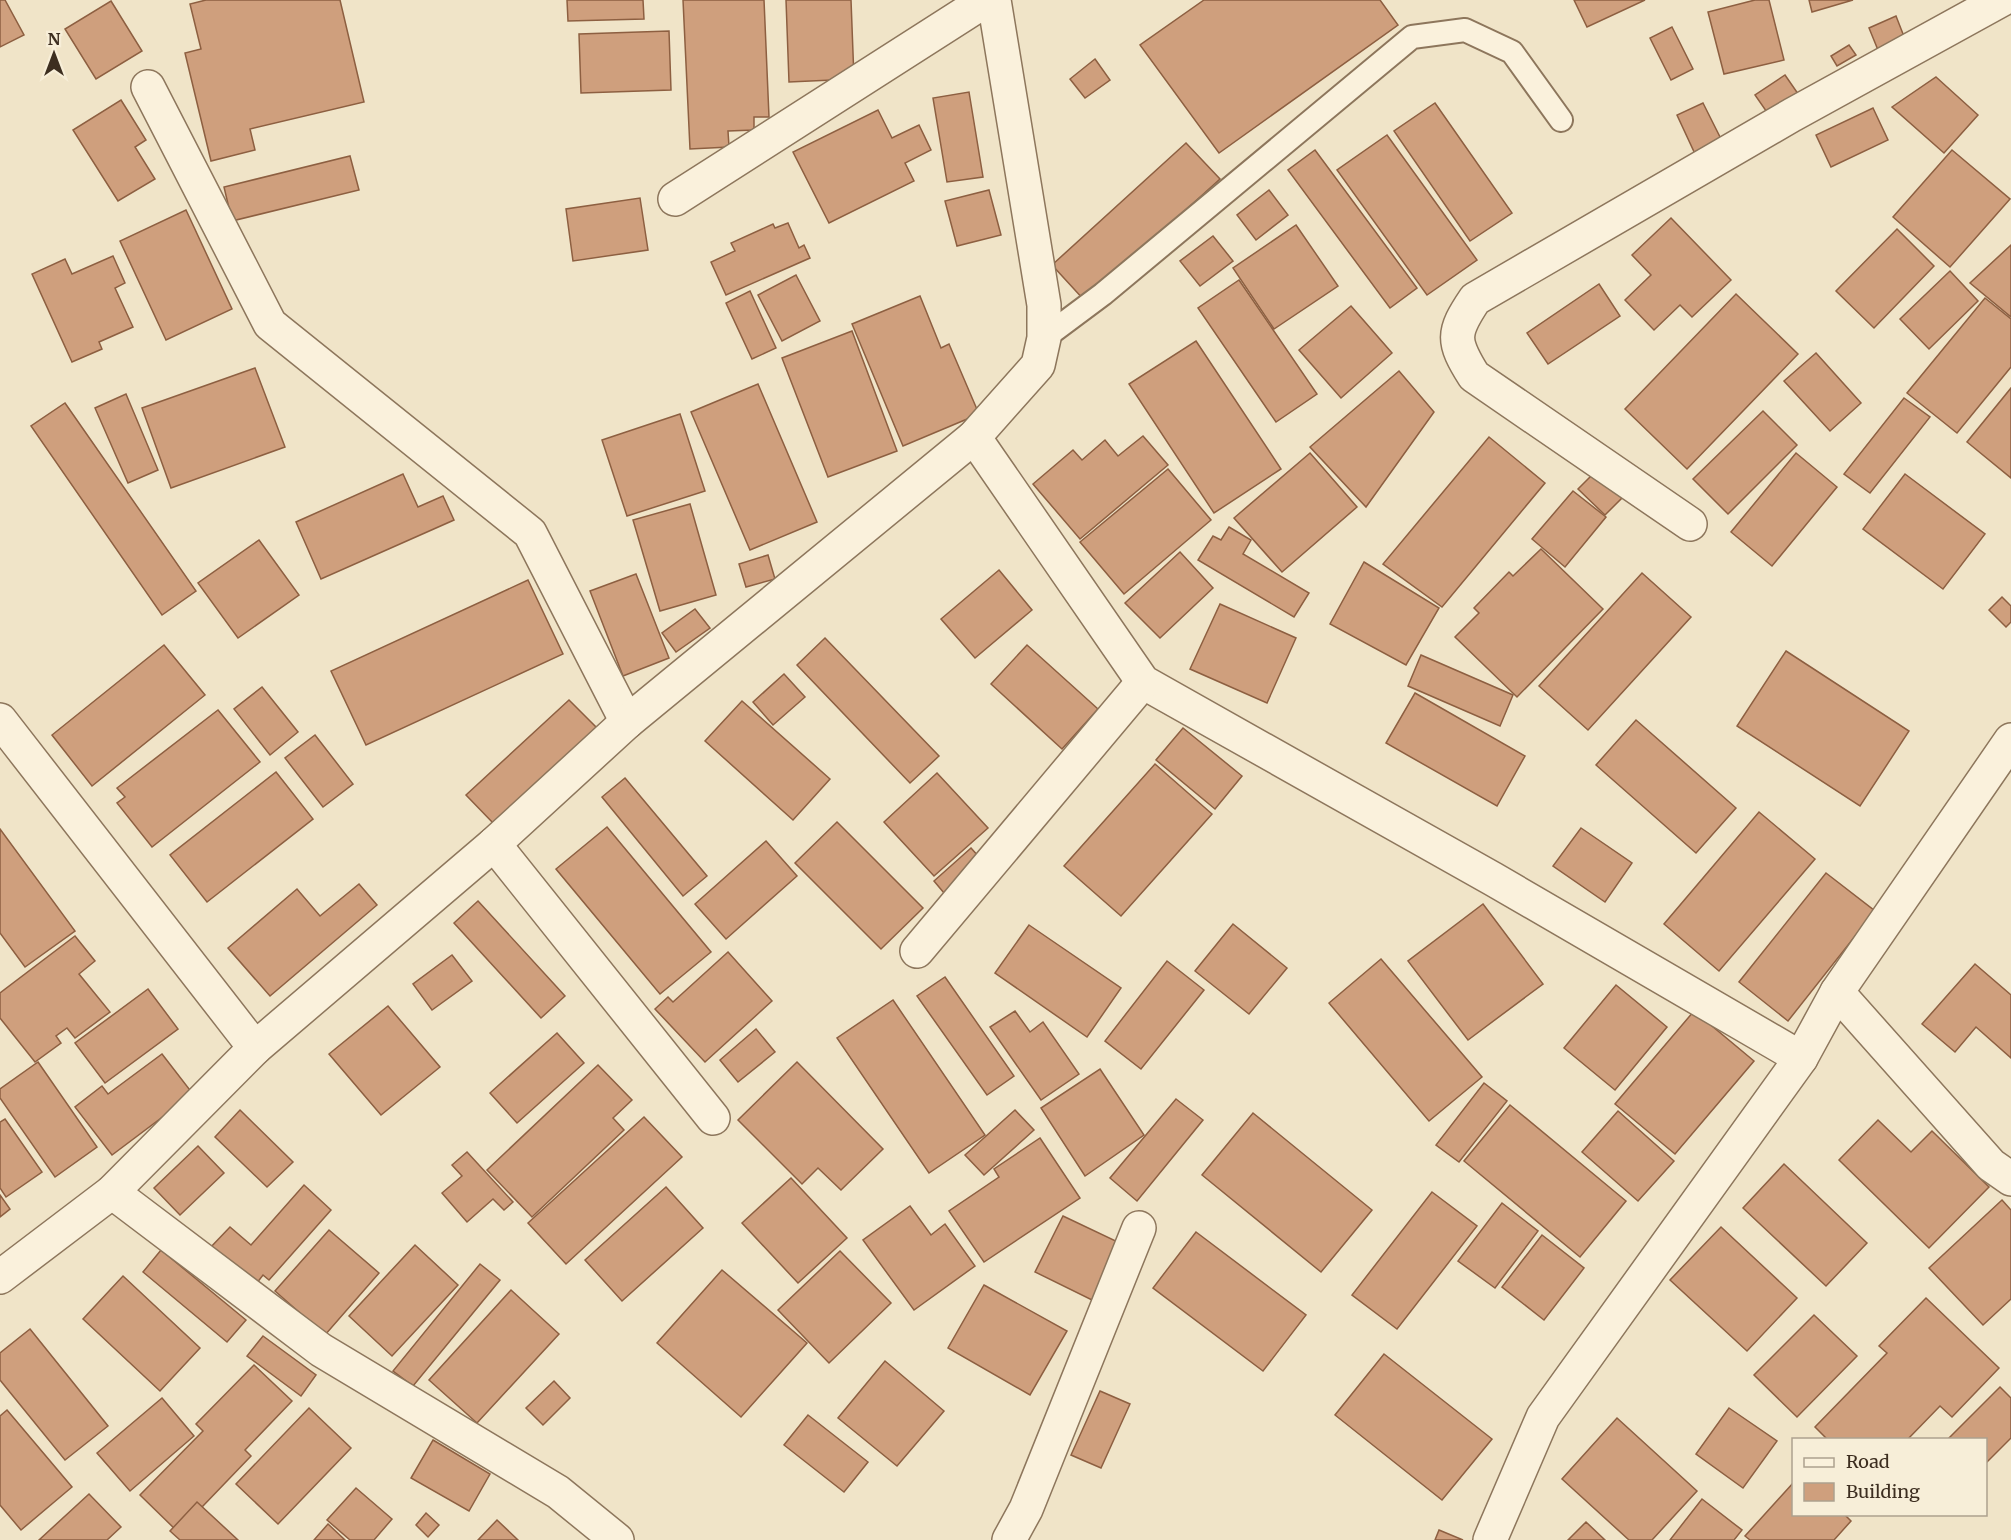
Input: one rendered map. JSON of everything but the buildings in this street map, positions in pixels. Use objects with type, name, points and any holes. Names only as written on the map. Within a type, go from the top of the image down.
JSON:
[{"type":"street","points":[[675,199],[987,0]]},
{"type":"street","points":[[0,1277],[112,1192],[255,1048],[494,844],[627,722],[974,437],[1038,365],[1044,338],[1044,305],[994,0]]},
{"type":"street","points":[[1690,524],[1474,376],[1458,350],[1459,323],[1475,299],[1792,115],[2001,0]]},
{"type":"street","points":[[148,87],[270,324],[530,533],[627,722]]},
{"type":"street","points":[[974,437],[1143,682],[1493,879],[1801,1058]]},
{"type":"street","points":[[917,951],[1143,682]]},
{"type":"street","points":[[0,720],[255,1048]]},
{"type":"street","points":[[1490,1540],[1544,1417],[1801,1058],[1837,992],[2011,740]]},
{"type":"street","points":[[494,844],[713,1118]]},
{"type":"street","points":[[1837,992],[1991,1165],[2011,1179]]},
{"type":"street","points":[[112,1192],[321,1350],[558,1492],[617,1540]]},
{"type":"street","points":[[1009,1540],[1026,1509],[1139,1228]]},
{"type":"lane","points":[[1044,338],[1103,294],[1412,37],[1466,30],[1512,52],[1561,120]]}]
